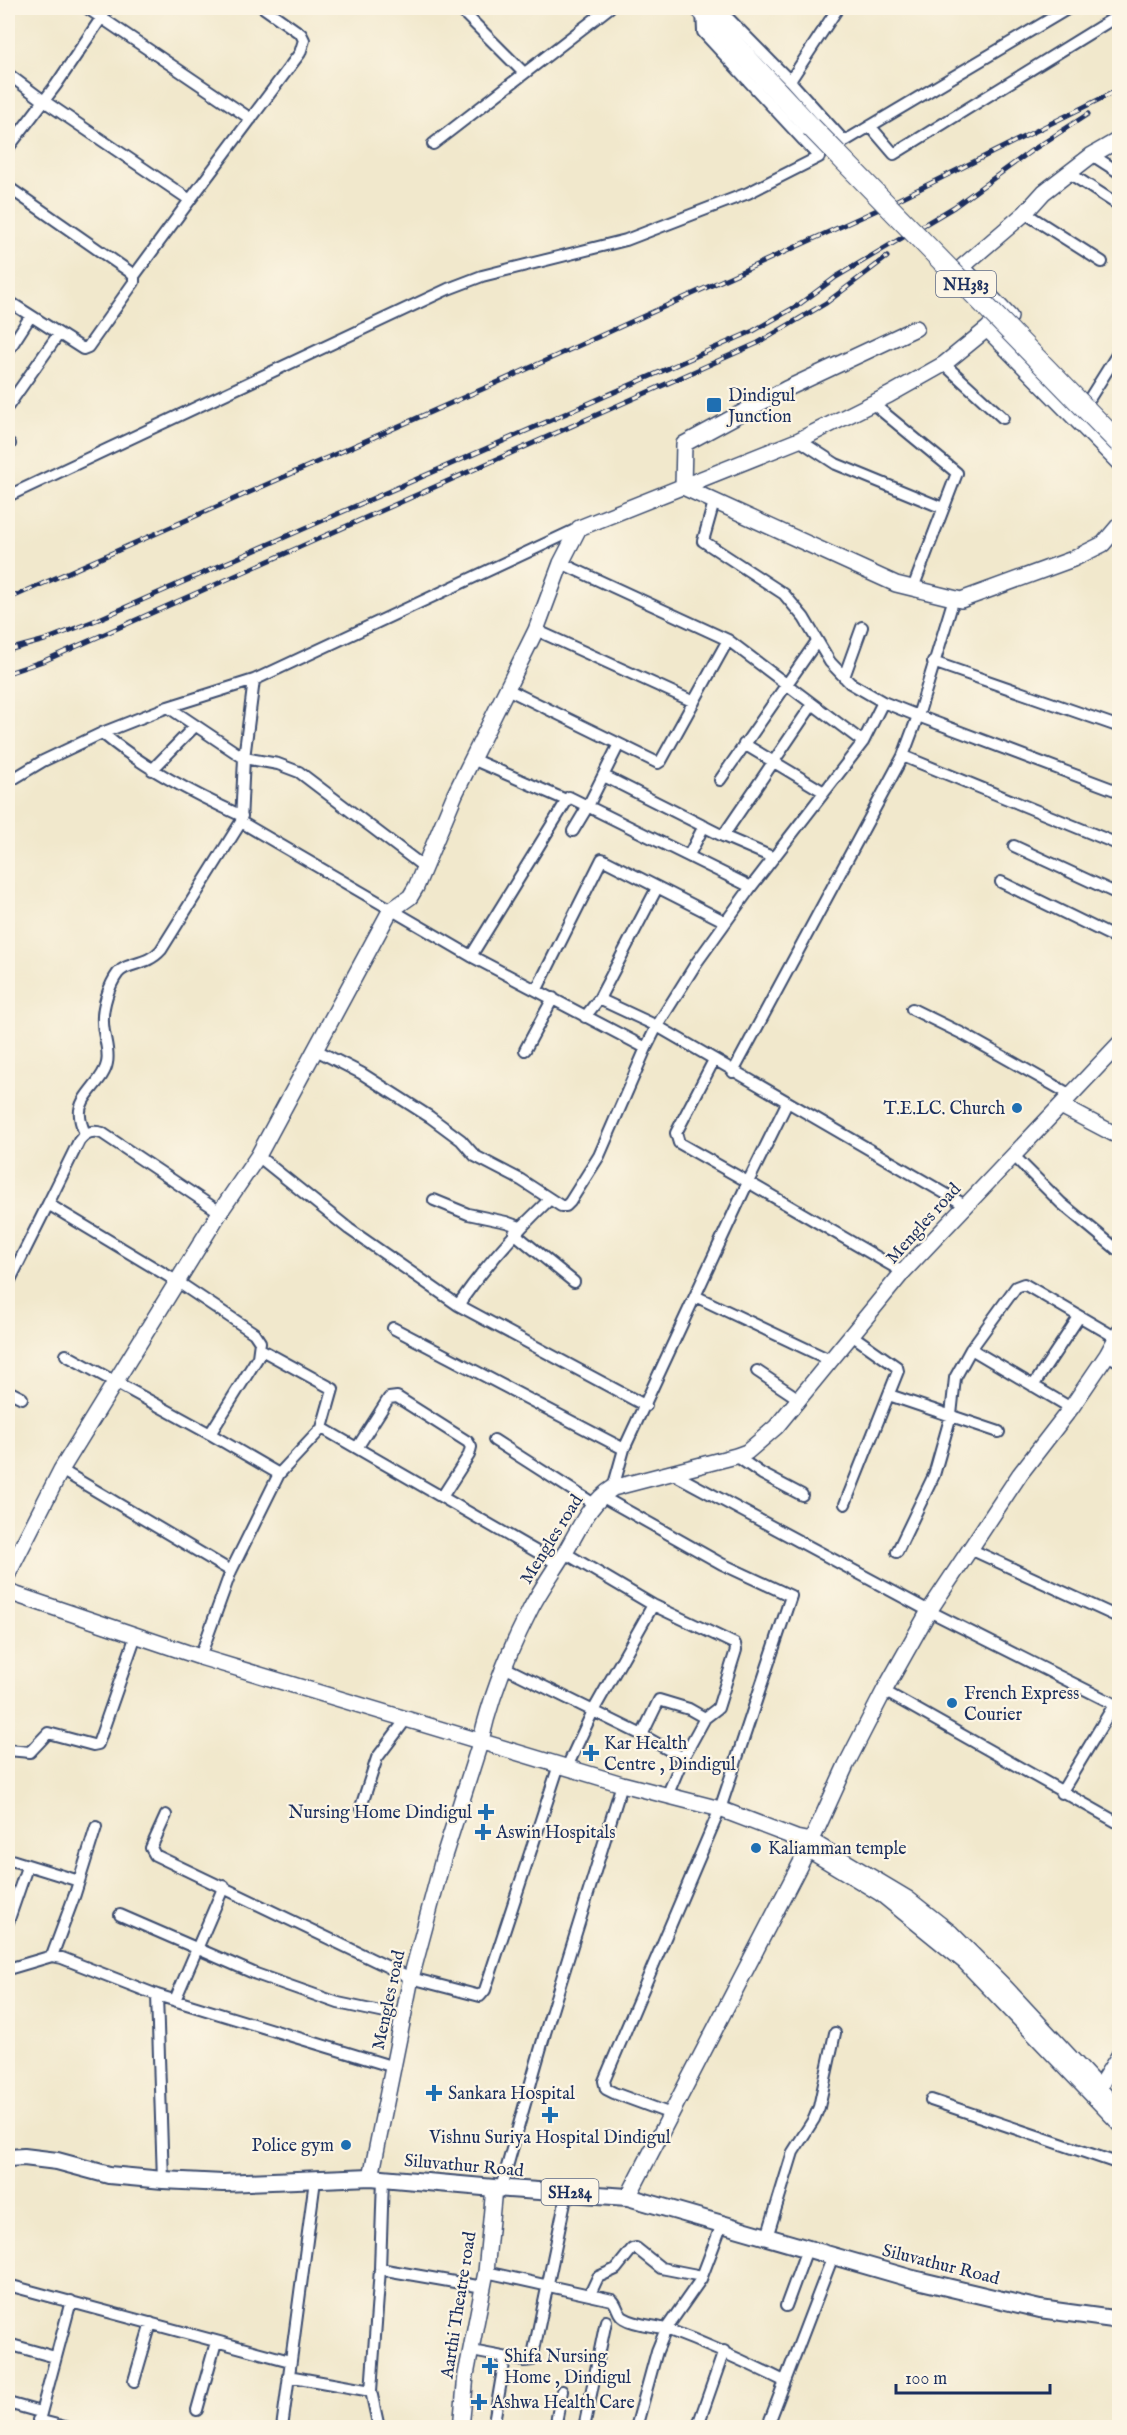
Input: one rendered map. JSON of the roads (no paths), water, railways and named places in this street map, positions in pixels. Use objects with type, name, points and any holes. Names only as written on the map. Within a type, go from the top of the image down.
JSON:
[{"type":"highway","name":"NH383","points":[[701,8],[1113,447]]},
{"type":"main road","points":[[1113,447],[1119,435],[962,267],[1025,213],[1044,192],[1092,155],[1119,139]]},
{"type":"main road","points":[[8,1574],[61,1470],[220,1212],[258,1156],[390,911],[410,897],[472,759],[536,630],[561,563],[579,528],[799,440],[872,403],[944,364],[1004,312]]},
{"type":"main road","points":[[683,487],[684,444],[786,389],[916,328]]},
{"type":"main road","points":[[987,329],[1113,447],[1119,464]]},
{"type":"main road","points":[[683,487],[896,584],[961,600],[1073,559],[1103,544],[1119,524]]},
{"type":"main road","name":"Mengles road","points":[[377,2177],[393,2067],[411,1978],[443,1859],[504,1668],[530,1609],[561,1558],[603,1496],[669,1472],[736,1456],[763,1440],[853,1336],[903,1272],[1119,1043]]},
{"type":"main road","points":[[1066,1100],[1119,1137]]},
{"type":"main road","points":[[628,2196],[805,1843],[929,1611],[1020,1473],[1113,1359],[1117,1334]]},
{"type":"main road","points":[[8,1592],[200,1657],[622,1784],[720,1809],[805,1843],[880,1893],[999,1989],[1099,2087],[1119,2111]]},
{"type":"main road","points":[[999,1989],[1119,2124]]},
{"type":"main road","points":[[1099,2087],[1119,2054]]},
{"type":"main road","name":"Siluvathur Road","points":[[8,2158],[24,2157],[57,2161],[109,2175],[163,2180],[223,2183],[377,2177],[497,2188],[628,2196],[913,2279],[1040,2309],[1119,2320]]},
{"type":"main road","name":"Aarthi Theatre road","points":[[461,2427],[465,2384],[484,2280],[497,2188]]},
{"type":"street","points":[[87,8],[105,12],[251,118]]},
{"type":"street","points":[[8,301],[76,346],[82,349],[88,348],[131,288],[134,276],[300,53],[303,45],[301,34],[264,8]]},
{"type":"street","points":[[459,8],[524,73]]},
{"type":"street","points":[[432,144],[609,8]]},
{"type":"street","points":[[819,157],[704,32],[701,8],[729,19],[790,81],[844,141]]},
{"type":"street","points":[[790,81],[838,8]]},
{"type":"street","points":[[8,496],[448,289],[482,276],[626,240],[748,193],[819,157],[1069,8]]},
{"type":"street","points":[[8,148],[44,101],[105,12]]},
{"type":"street","points":[[870,126],[894,154],[1111,21]]},
{"type":"street","points":[[8,74],[189,200]]},
{"type":"street","points":[[1092,155],[1119,173]]},
{"type":"street","points":[[1070,173],[1119,206]]},
{"type":"street","points":[[8,187],[134,276]]},
{"type":"street","points":[[1025,213],[1102,262]]},
{"type":"street","points":[[8,351],[30,316]]},
{"type":"street","points":[[8,406],[58,335]]},
{"type":"street","points":[[1088,401],[1119,350]]},
{"type":"street","points":[[944,364],[1003,418]]},
{"type":"street","points":[[872,403],[957,473],[913,588]]},
{"type":"street","points":[[799,440],[836,464],[943,508]]},
{"type":"street","points":[[714,502],[703,541],[784,594],[804,618],[830,662],[844,678],[860,690],[918,716],[1119,792]]},
{"type":"street","points":[[8,782],[43,761],[102,733],[168,707],[254,680],[579,528]]},
{"type":"street","points":[[561,563],[728,640],[863,742]]},
{"type":"street","points":[[732,1072],[903,756],[918,716],[954,598]]},
{"type":"street","points":[[844,678],[862,627]]},
{"type":"street","points":[[536,630],[694,702]]},
{"type":"street","points":[[507,689],[658,763],[662,761],[728,640]]},
{"type":"street","points":[[720,780],[817,641]]},
{"type":"street","points":[[933,662],[1119,727]]},
{"type":"street","points":[[85,1134],[79,1114],[82,1104],[107,1066],[108,1056],[102,1021],[116,975],[123,968],[148,961],[161,950],[241,819],[244,758],[254,680]]},
{"type":"street","points":[[314,1049],[381,1086],[454,1135],[475,1156],[521,1180],[561,1206],[566,1206],[598,1156],[657,1026],[697,962],[772,857],[863,742],[883,702]]},
{"type":"street","points":[[723,836],[812,705]]},
{"type":"street","points":[[168,707],[244,758],[278,764],[299,772],[424,867]]},
{"type":"street","points":[[152,770],[195,726]]},
{"type":"street","points":[[102,733],[125,753],[152,770],[241,819],[390,911],[646,1048]]},
{"type":"street","points":[[573,831],[619,744]]},
{"type":"street","points":[[744,744],[824,792]]},
{"type":"street","points":[[903,756],[1119,844]]},
{"type":"street","points":[[472,759],[566,800]]},
{"type":"street","points":[[604,776],[723,836],[772,857]]},
{"type":"street","points":[[471,956],[569,797],[751,887]]},
{"type":"street","points":[[688,855],[704,826]]},
{"type":"street","points":[[1014,846],[1119,895]]},
{"type":"street","points":[[537,989],[602,859],[726,922]]},
{"type":"street","points":[[1000,882],[1119,940]]},
{"type":"street","points":[[585,1017],[599,999],[657,888]]},
{"type":"street","points":[[525,1050],[553,998]]},
{"type":"street","points":[[599,999],[657,1026],[732,1072],[965,1205]]},
{"type":"street","points":[[912,1009],[963,1034],[1066,1100]]},
{"type":"street","points":[[714,1060],[680,1124],[677,1139],[679,1143],[903,1272]]},
{"type":"street","points":[[603,1496],[748,1182],[787,1103]]},
{"type":"street","points":[[8,1284],[79,1141],[85,1134],[94,1131],[102,1133],[220,1212]]},
{"type":"street","points":[[1013,1155],[1061,1203],[1119,1252]]},
{"type":"street","points":[[258,1156],[349,1229],[458,1305],[646,1406]]},
{"type":"street","points":[[458,1305],[481,1271],[517,1230],[550,1199]]},
{"type":"street","points":[[434,1200],[468,1214],[506,1222],[574,1282]]},
{"type":"street","points":[[48,1204],[178,1282],[254,1334],[260,1342],[258,1357],[210,1434]]},
{"type":"street","points":[[897,1552],[934,1475],[951,1415],[955,1378],[972,1349],[1020,1284],[1024,1284],[1079,1317],[1117,1334]]},
{"type":"street","points":[[695,1296],[832,1361]]},
{"type":"street","points":[[1033,1386],[1079,1317]]},
{"type":"street","points":[[393,1328],[624,1449]]},
{"type":"street","points":[[845,1504],[868,1442],[897,1377],[897,1367],[853,1336]]},
{"type":"street","points":[[200,1657],[231,1571],[279,1474],[322,1428],[333,1389],[260,1349]]},
{"type":"street","points":[[972,1349],[1071,1408]]},
{"type":"street","points":[[66,1355],[279,1474]]},
{"type":"street","points":[[757,1371],[799,1399]]},
{"type":"street","points":[[8,1391],[22,1398]]},
{"type":"street","points":[[889,1395],[999,1432]]},
{"type":"street","points":[[357,1448],[389,1398],[397,1397],[468,1442],[471,1447],[470,1455],[442,1497]]},
{"type":"street","points":[[322,1428],[442,1497],[653,1605],[735,1644],[736,1650],[718,1708],[705,1718],[683,1758],[667,1796]]},
{"type":"street","points":[[494,1440],[603,1496],[722,1564],[791,1596],[720,1809],[604,2081],[606,2089],[614,2093],[671,2114]]},
{"type":"street","points":[[736,1456],[762,1474],[802,1495]]},
{"type":"street","points":[[61,1470],[231,1571]]},
{"type":"street","points":[[669,1472],[929,1611],[1117,1706],[1061,1793]]},
{"type":"street","points":[[970,1549],[1119,1618]]},
{"type":"street","points":[[166,1815],[152,1842],[152,1852],[411,1978],[480,1996],[486,1990],[563,1766],[653,1605]]},
{"type":"street","points":[[8,1750],[30,1752],[48,1733],[93,1745],[98,1744],[136,1635]]},
{"type":"street","points":[[504,1668],[642,1735],[683,1758]]},
{"type":"street","points":[[884,1692],[1119,1824]]},
{"type":"street","points":[[642,1735],[659,1701],[689,1709],[705,1718]]},
{"type":"street","points":[[361,1807],[377,1758],[407,1718]]},
{"type":"street","points":[[497,2188],[622,1784]]},
{"type":"street","points":[[52,1956],[96,1827]]},
{"type":"street","points":[[8,1859],[27,1867],[79,1881]]},
{"type":"street","points":[[8,1922],[27,1867]]},
{"type":"street","points":[[175,2000],[224,1886]]},
{"type":"street","points":[[120,1915],[256,1974],[338,2003],[404,2017]]},
{"type":"street","points":[[8,1969],[52,1956],[157,1995],[393,2067]]},
{"type":"street","points":[[157,1995],[163,2180]]},
{"type":"street","points":[[767,2237],[793,2152],[819,2107],[836,2033]]},
{"type":"street","points":[[931,2100],[1119,2164]]},
{"type":"street","points":[[377,2177],[381,2269],[371,2391],[379,2427]]},
{"type":"street","points":[[282,2427],[315,2180]]},
{"type":"street","points":[[472,2351],[524,2361],[532,2360],[567,2192]]},
{"type":"street","points":[[636,2427],[657,2351],[666,2329],[702,2276],[722,2224]]},
{"type":"street","points":[[590,2294],[601,2274],[612,2272],[632,2249],[636,2248],[661,2268],[702,2276]]},
{"type":"street","points":[[786,2306],[807,2249]]},
{"type":"street","points":[[767,2427],[833,2256]]},
{"type":"street","points":[[381,2269],[548,2285],[590,2294],[614,2301],[619,2313],[628,2320],[666,2329],[724,2351],[784,2381]]},
{"type":"street","points":[[8,2285],[290,2361]]},
{"type":"street","points":[[38,2420],[71,2301]]},
{"type":"street","points":[[584,2427],[606,2321]]},
{"type":"street","points":[[134,2381],[151,2323]]},
{"type":"street","points":[[197,2410],[216,2342]]},
{"type":"street","points":[[8,2344],[55,2357]]},
{"type":"street","points":[[697,2427],[724,2351]]},
{"type":"street","points":[[493,2427],[505,2358]]},
{"type":"street","points":[[288,2376],[371,2391]]},
{"type":"street","points":[[555,2427],[562,2391]]},
{"type":"street","points":[[8,2403],[38,2420],[69,2427]]},
{"type":"railway","points":[[8,599],[503,380],[877,210],[1120,89]]},
{"type":"railway","points":[[8,650],[45,640],[99,619],[753,331],[797,306],[836,277],[954,207],[1031,151],[1088,114]]},
{"type":"railway","points":[[8,673],[46,660],[758,343],[826,303],[887,257]]},
{"type":"place","name":"Dindigul Junction","points":[[714,405]]},
{"type":"place","name":"T.E.LC. Church","points":[[1017,1108]]},
{"type":"place","name":"French Express Courier","points":[[952,1703]]},
{"type":"place","name":"Kar Health Centre , Dindigul","points":[[591,1753]]},
{"type":"place","name":"Nursing Home Dindigul","points":[[486,1812]]},
{"type":"place","name":"Aswin Hospitals","points":[[483,1832]]},
{"type":"place","name":"Kaliamman temple","points":[[756,1848]]},
{"type":"place","name":"Sankara Hospital","points":[[434,2093]]},
{"type":"place","name":"Vishnu Suriya Hospital Dindigul","points":[[550,2115]]},
{"type":"place","name":"Police gym","points":[[346,2145]]},
{"type":"place","name":"Shifa Nursing Home , Dindigul","points":[[490,2366]]},
{"type":"place","name":"Ashwa Health Care","points":[[479,2402]]}]
